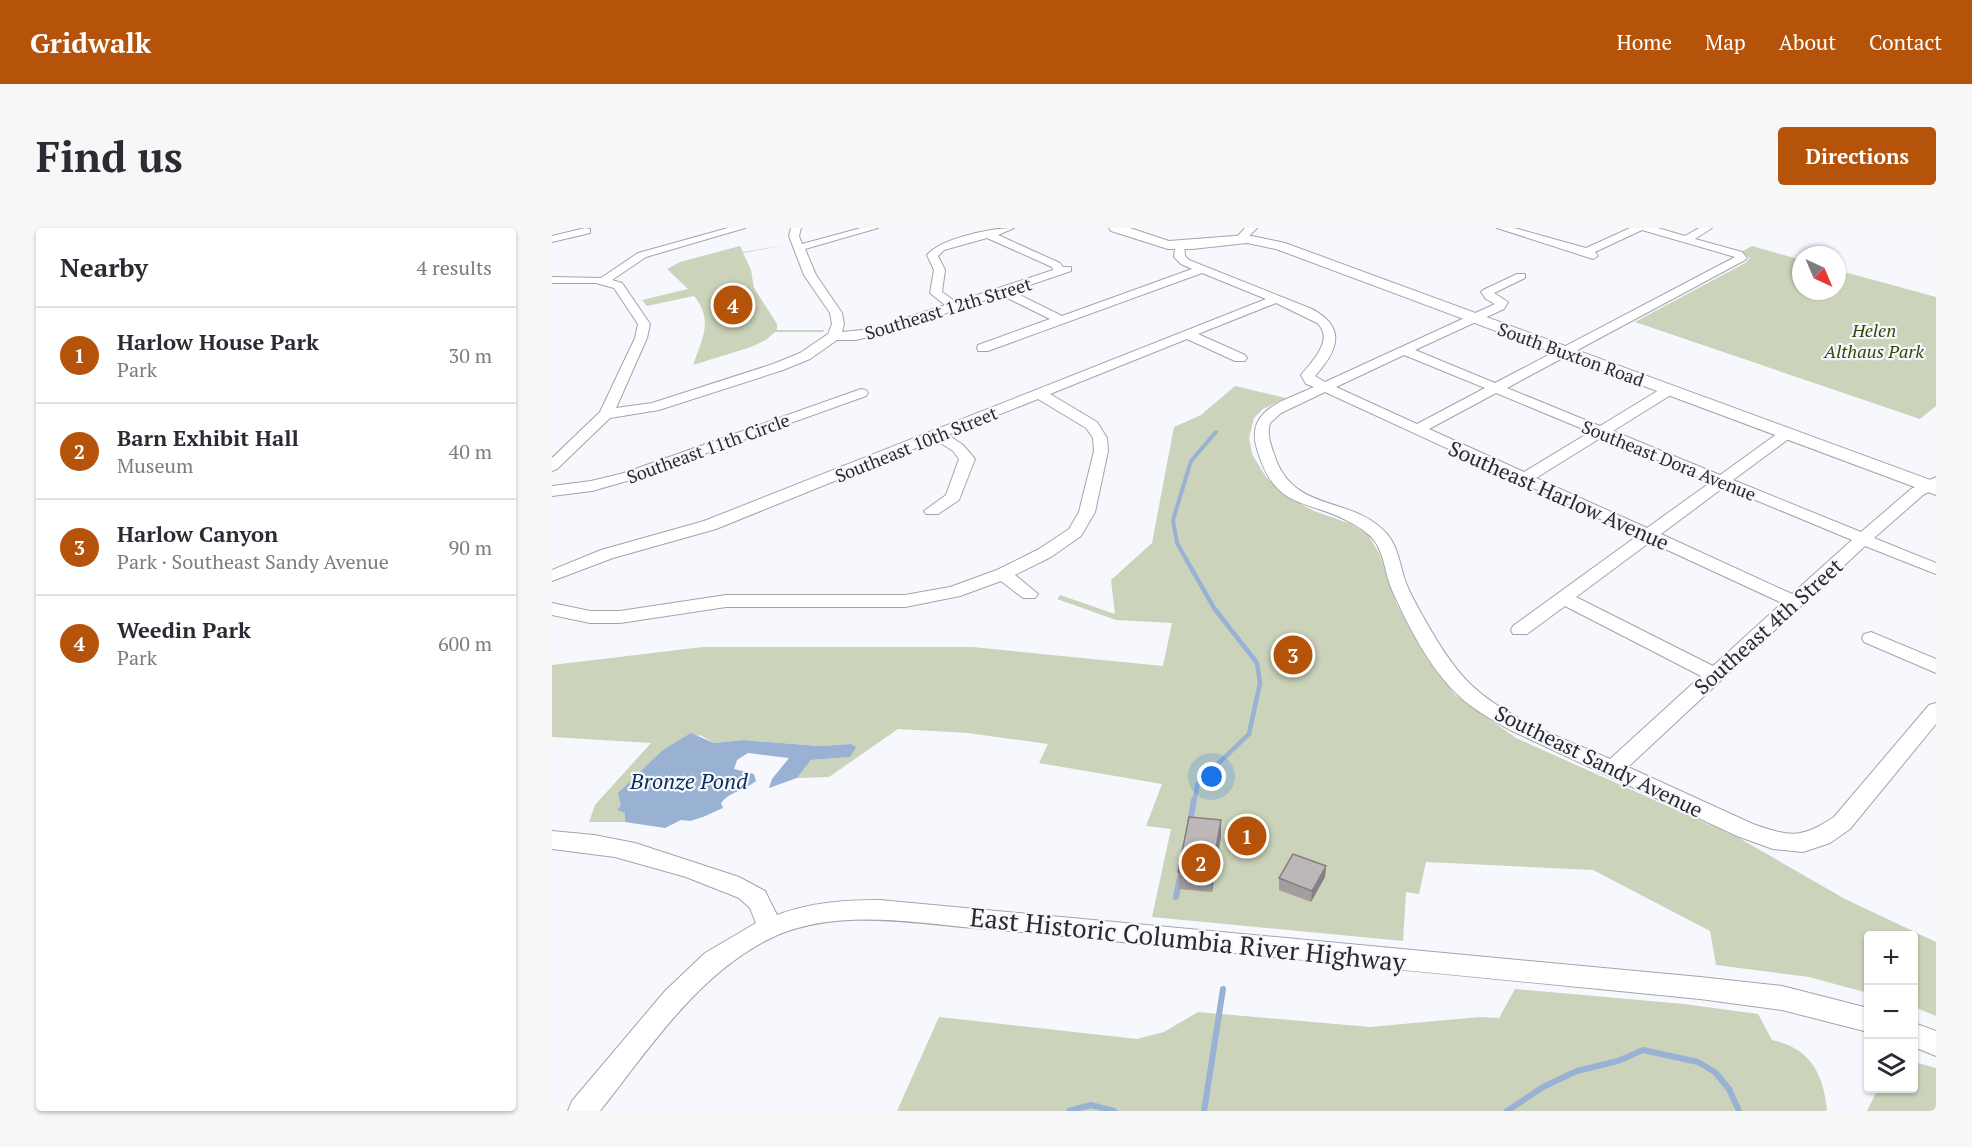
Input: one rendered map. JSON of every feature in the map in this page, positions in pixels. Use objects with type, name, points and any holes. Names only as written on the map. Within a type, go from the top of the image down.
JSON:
[{"type":"main road","points":[[1116,228],[1158,242]]},
{"type":"main road","name":"South Buxton Road","points":[[1158,242],[1180,245],[1246,234],[1786,434],[1933,486]]},
{"type":"main road","name":"South Buxton Road","points":[[1158,242],[1202,242]]},
{"type":"street","points":[[703,228],[714,235]]},
{"type":"street","points":[[605,280],[642,255],[740,228]]},
{"type":"street","points":[[606,414],[654,407],[778,367],[805,356],[834,336],[838,324],[836,313],[810,275],[794,236],[796,228]]},
{"type":"street","points":[[798,248],[873,228]]},
{"type":"street","points":[[917,256],[932,255],[940,249],[1009,228]]},
{"type":"street","points":[[1502,228],[1590,254],[1638,228]]},
{"type":"street","points":[[1416,430],[1733,264],[1741,256],[1646,228]]},
{"type":"street","points":[[1686,239],[1707,228]]},
{"type":"street","points":[[552,239],[586,231]]},
{"type":"street","name":"Southeast 12th Street","points":[[834,336],[867,335],[1046,277],[1063,269],[988,234]]},
{"type":"street","points":[[1180,245],[1181,259],[1317,317],[1328,327],[1330,338],[1319,364],[1307,377],[1323,387],[1502,304],[1487,292],[1521,276]]},
{"type":"street","points":[[932,255],[938,262],[940,271],[936,293],[955,307]]},
{"type":"street","points":[[983,348],[1202,269]]},
{"type":"street","points":[[552,280],[605,280],[621,287],[644,324],[638,346],[606,414],[552,466]]},
{"type":"street","points":[[1003,291],[1061,320]]},
{"type":"street","name":"Southeast 10th Street","points":[[552,576],[607,554],[710,525],[1276,299]]},
{"type":"street","points":[[1189,335],[1240,358]]},
{"type":"street","name":"Southeast Dora Avenue","points":[[1403,350],[1936,569]]},
{"type":"street","name":"Southeast Harlow Avenue","points":[[1323,387],[1795,602]]},
{"type":"street","name":"Southeast Sandy Avenue","points":[[1323,387],[1277,409],[1262,423],[1262,442],[1276,478],[1300,497],[1355,518],[1380,536],[1386,546],[1395,577],[1406,601],[1447,667],[1468,693],[1490,710],[1517,725],[1759,836],[1786,843],[1803,843],[1822,837],[1842,823],[1936,710]]},
{"type":"street","points":[[1524,479],[1669,390]]},
{"type":"street","name":"Southeast 11th Circle","points":[[552,491],[592,486],[629,477],[861,393]]},
{"type":"street","points":[[552,609],[591,617],[620,617],[726,601],[905,601],[954,592],[1003,574],[1045,553],[1075,532],[1087,512],[1101,451],[1100,438],[1092,425],[1040,394]]},
{"type":"street","points":[[1520,630],[1786,434]]},
{"type":"street","points":[[932,511],[953,497],[967,459],[958,448],[938,435]]},
{"type":"street","name":"Southeast 4th Street","points":[[1612,769],[1863,539],[1917,492],[1933,486]]},
{"type":"street","points":[[1003,574],[1029,594]]},
{"type":"street","points":[[1564,598],[1715,675]]},
{"type":"street","points":[[1871,638],[1936,667]]},
{"type":"street","points":[[552,840],[620,847],[658,857],[733,885],[754,896],[770,928]]},
{"type":"street","name":"East Historic Columbia River Highway","points":[[582,1111],[689,984],[730,950],[770,928],[810,915],[855,909],[958,916],[1743,992],[1782,998],[1864,1019]]},
{"type":"street","points":[[1918,1037],[1936,1044]]},
{"type":"green space","points":[[785,245],[743,253],[751,270],[754,288],[777,324],[777,330],[824,330],[823,332],[775,332],[766,340],[751,347],[693,365],[703,338],[705,322],[704,313],[694,296],[647,306],[642,300],[688,289],[667,269],[680,262],[740,246],[743,252]]},
{"type":"green space","name":"Helen Althaus Park","points":[[1752,246],[1792,257],[1792,300],[1846,300],[1846,272],[1936,297],[1936,406],[1920,419],[1635,322],[1745,263],[1750,258],[1741,252]]},
{"type":"green space","points":[[1235,386],[1286,398],[1263,409],[1254,418],[1249,438],[1252,454],[1266,477],[1289,498],[1314,511],[1351,524],[1368,535],[1379,553],[1397,605],[1432,663],[1455,695],[1516,738],[1739,838],[1845,899],[1913,931],[1864,931],[1864,992],[1809,977],[1716,965],[1710,931],[1593,870],[1426,862],[1419,894],[1406,892],[1403,941],[1152,917],[1171,829],[1146,826],[1162,784],[1039,763],[1048,744],[968,733],[898,729],[829,777],[797,778],[811,760],[850,757],[851,744],[819,746],[743,740],[714,743],[700,735],[667,749],[654,760],[631,798],[625,822],[589,822],[595,805],[651,743],[552,737],[552,665],[703,647],[972,647],[1163,666],[1172,623],[1116,620],[1057,599],[1060,595],[1115,614],[1111,580],[1152,543],[1174,427],[1201,415]]},
{"type":"green space","points":[[1918,933],[1936,942],[1936,1016],[1918,1009]]},
{"type":"green space","points":[[1515,989],[1684,1004],[1758,1014],[1772,1040],[1796,1049],[1812,1064],[1822,1084],[1827,1109],[1826,1111],[897,1111],[939,1017],[1137,1039],[1164,1032],[1198,1012],[1370,1027],[1480,1017],[1499,1018]]},
{"type":"green space","points":[[1918,1063],[1936,1068],[1936,1111],[1867,1111],[1876,1093],[1918,1093]]},
{"type":"water","name":"Bronze Pond","points":[[691,733],[714,743],[743,740],[819,746],[851,744],[856,747],[850,757],[811,760],[797,778],[769,788],[772,779],[789,758],[748,753],[737,760],[734,769],[754,774],[756,781],[725,799],[721,803],[723,808],[690,821],[681,820],[665,828],[625,822],[625,813],[617,810],[621,805],[618,793],[663,750]]},
{"type":"building","points":[[1189,817],[1221,820],[1211,875],[1178,872]]},
{"type":"building","points":[[1293,854],[1326,866],[1312,891],[1279,878]]},
{"type":"waterway","points":[[1187,561],[1177,543],[1173,520],[1191,461],[1216,432]]},
{"type":"waterway","points":[[1186,559],[1214,608],[1257,663],[1260,683],[1249,734],[1198,783],[1194,802]]},
{"type":"waterway","points":[[1190,822],[1194,800]]},
{"type":"waterway","points":[[1176,897],[1180,877]]},
{"type":"waterway","points":[[1204,1111],[1223,989]]},
{"type":"waterway","points":[[1507,1111],[1543,1087],[1577,1071],[1618,1061],[1643,1050],[1698,1062],[1715,1072],[1729,1089],[1739,1111]]},
{"type":"waterway","points":[[1069,1111],[1091,1105],[1114,1111]]},
{"type":"place","name":"Weedin Park","points":[[733,305]]},
{"type":"place","name":"Harlow Canyon","points":[[1293,655]]},
{"type":"place","name":"Harlow House Park","points":[[1247,836]]},
{"type":"place","name":"Barn Exhibit Hall","points":[[1201,863]]}]
